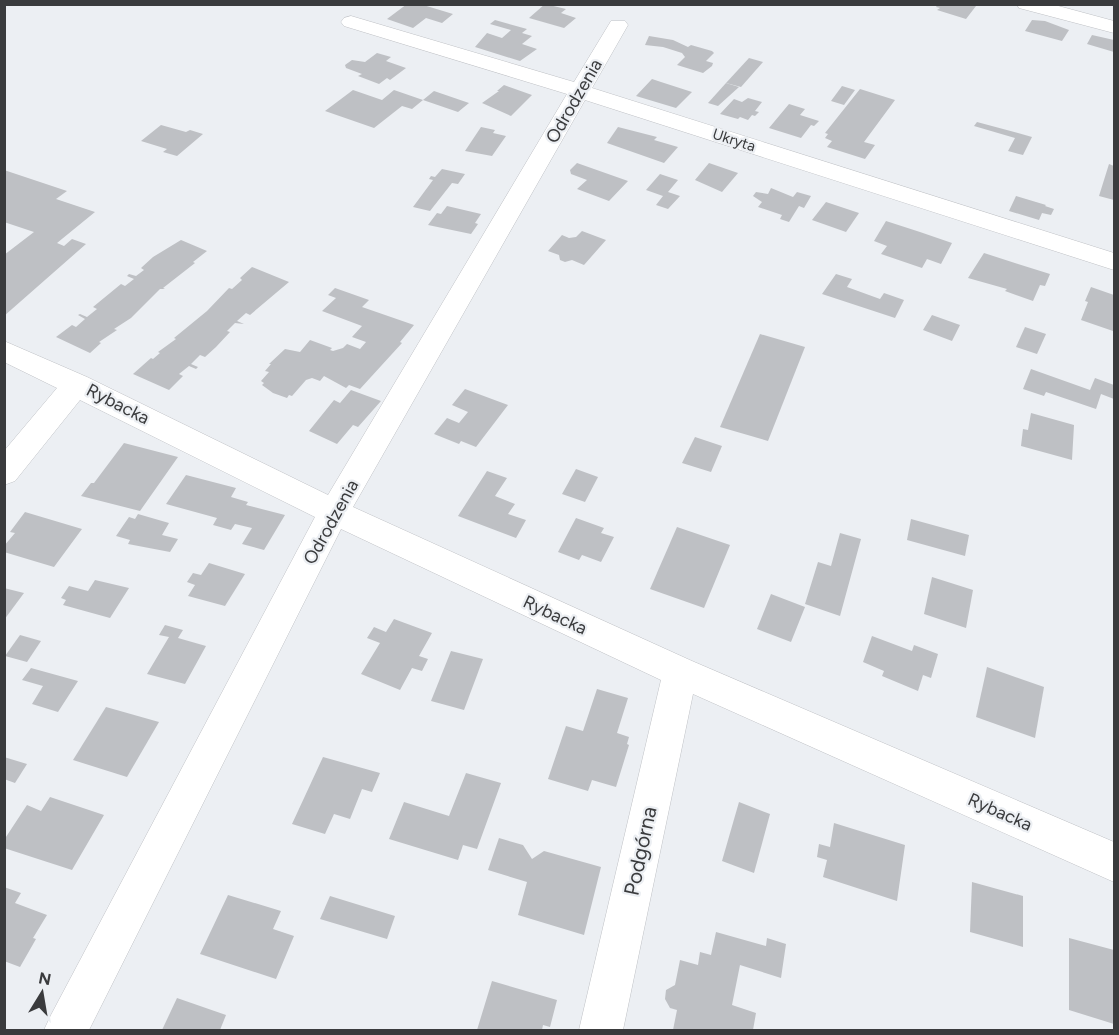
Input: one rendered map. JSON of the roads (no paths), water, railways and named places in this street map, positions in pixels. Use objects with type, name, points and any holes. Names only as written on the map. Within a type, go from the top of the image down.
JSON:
[{"type":"street","points":[[1026,4],[1114,27]]},
{"type":"street","name":"Ukryta","points":[[351,22],[580,90],[1114,262]]},
{"type":"street","name":"Odrodzenia","points":[[66,1030],[334,512],[618,25]]},
{"type":"street","name":"Rybacka","points":[[4,350],[334,512],[680,672],[1114,862]]},
{"type":"street","points":[[4,473],[77,384]]},
{"type":"street","name":"Podgórna","points":[[601,1030],[680,672]]}]
